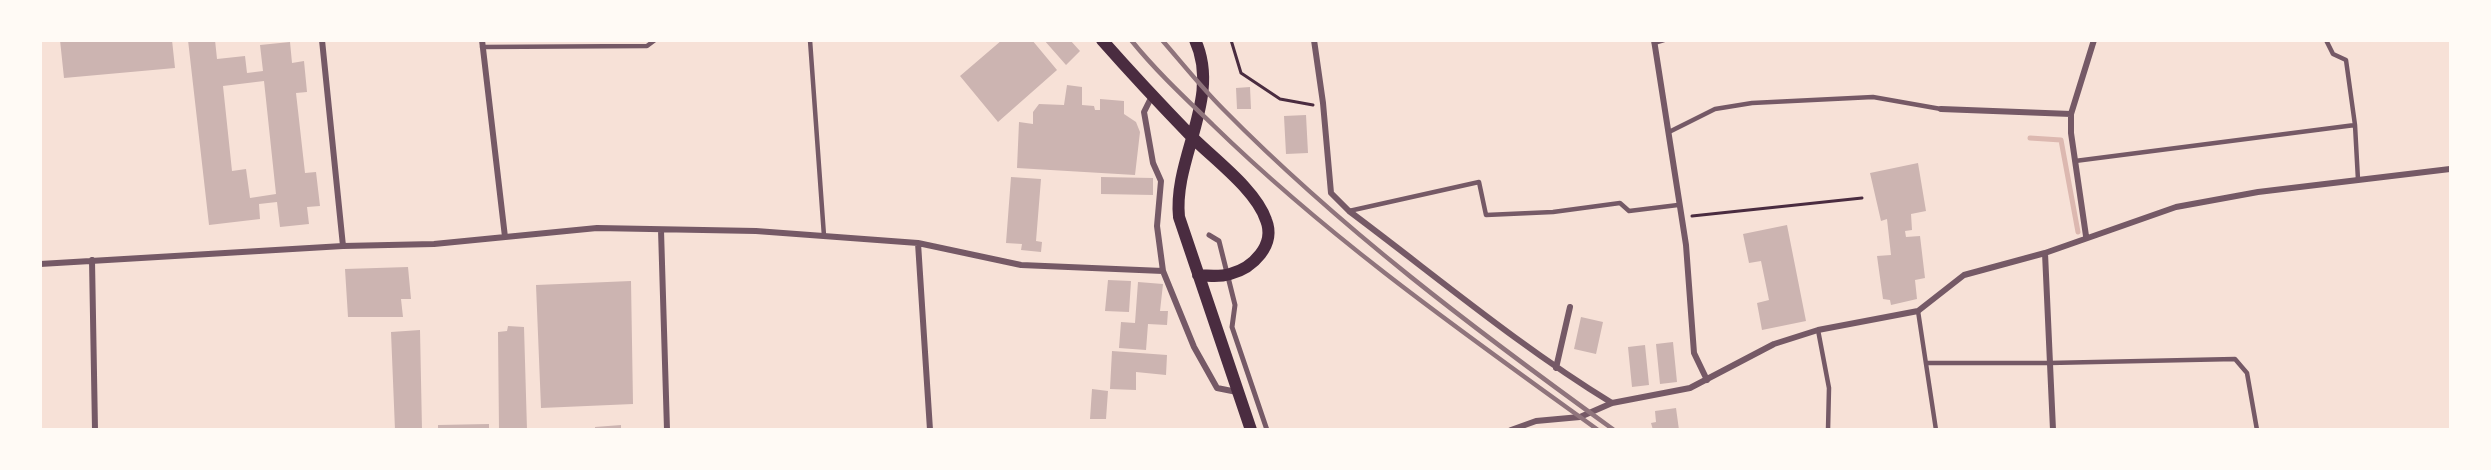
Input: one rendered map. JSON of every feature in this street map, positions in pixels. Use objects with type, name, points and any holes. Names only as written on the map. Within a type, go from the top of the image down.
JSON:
[{"type":"main road","points":[[1102,40],[1152,96],[1251,196],[1267,222],[1266,244],[1262,253],[1249,267],[1229,275],[1198,275]]},
{"type":"main road","points":[[1194,40],[1201,53],[1204,71],[1199,112],[1177,200],[1179,217],[1251,429]]},
{"type":"street","points":[[322,40],[343,246]]},
{"type":"street","points":[[1314,40],[1323,103],[1331,193],[1349,211],[1556,368],[1612,403]]},
{"type":"street","points":[[2086,237],[2071,114],[2094,40]]},
{"type":"street","points":[[1654,42],[1686,245],[1694,353],[1707,380]]},
{"type":"street","points":[[482,44],[505,237]]},
{"type":"street","points":[[1152,96],[1144,112],[1153,163],[1161,181],[1157,226],[1163,271],[1194,347],[1216,388],[1238,392]]},
{"type":"street","points":[[1941,109],[2071,114]]},
{"type":"street","points":[[1511,429],[1536,421],[1580,417],[1612,403],[1690,387],[1774,344],[1818,330],[1918,311],[1964,275],[2044,253],[2176,207],[2258,192],[2451,169]]},
{"type":"street","points":[[40,264],[343,246],[434,244],[597,228],[756,231],[918,243],[1021,265],[1163,271]]},
{"type":"street","points":[[661,230],[667,429]]},
{"type":"street","points":[[1209,236],[1219,242],[1229,275],[1235,305],[1232,327],[1267,429]]},
{"type":"street","points":[[918,243],[930,429]]},
{"type":"street","points":[[2044,253],[2052,429]]},
{"type":"street","points":[[92,260],[95,429]]},
{"type":"street","points":[[1556,368],[1570,307]]},
{"type":"lane","points":[[482,44],[647,46],[655,40]]},
{"type":"lane","points":[[810,40],[824,237]]},
{"type":"lane","points":[[1654,42],[1664,40]]},
{"type":"lane","points":[[2326,40],[2333,54],[2346,60],[2355,125],[2358,180]]},
{"type":"lane","points":[[1669,132],[1715,109],[1752,103],[1873,97],[1941,109]]},
{"type":"lane","points":[[2075,161],[2355,125]]},
{"type":"lane","points":[[1349,211],[1479,182],[1485,215],[1553,212],[1620,203],[1629,211],[1678,205]]},
{"type":"lane","points":[[1918,311],[1936,429]]},
{"type":"lane","points":[[1818,330],[1829,388],[1828,429]]},
{"type":"lane","points":[[1926,363],[2235,359],[2247,373],[2257,429]]},
{"type":"path","points":[[1231,40],[1241,73],[1280,99],[1309,106],[1323,103]]},
{"type":"path","points":[[1681,217],[1862,198]]},
{"type":"building","points":[[60,40],[172,40],[175,68],[64,78]]},
{"type":"building","points":[[188,40],[215,40],[217,59],[245,56],[247,73],[263,71],[260,45],[290,42],[292,63],[304,61],[307,92],[296,93],[305,173],[316,172],[320,206],[307,207],[309,224],[280,227],[277,202],[259,204],[260,219],[209,225]],"holes":[[[264,81],[276,194],[250,198],[246,169],[232,171],[223,86]]]},
{"type":"building","points":[[1002,40],[1032,40],[1057,70],[998,122],[960,76]]},
{"type":"building","points":[[1044,40],[1070,40],[1080,51],[1066,65]]},
{"type":"building","points":[[1067,85],[1082,87],[1082,105],[1094,106],[1095,110],[1100,110],[1100,99],[1124,101],[1124,114],[1136,122],[1140,132],[1135,175],[1017,168],[1019,122],[1033,124],[1033,112],[1039,104],[1064,105]]},
{"type":"building","points":[[1250,87],[1251,109],[1237,109],[1236,88]]},
{"type":"building","points":[[1306,115],[1308,153],[1286,154],[1284,116]]},
{"type":"building","points":[[1918,163],[1926,211],[1911,214],[1912,230],[1905,231],[1906,237],[1920,236],[1925,278],[1915,280],[1917,299],[1891,305],[1890,300],[1883,299],[1877,256],[1891,255],[1887,219],[1881,221],[1870,173]]},
{"type":"building","points":[[1011,177],[1041,179],[1036,241],[1042,242],[1041,252],[1021,250],[1022,244],[1006,243]]},
{"type":"building","points":[[1101,177],[1153,178],[1153,195],[1101,194]]},
{"type":"building","points":[[1787,225],[1806,321],[1762,330],[1757,303],[1769,300],[1761,261],[1749,263],[1743,234]]},
{"type":"building","points":[[408,267],[411,299],[401,299],[403,317],[348,317],[345,269]]},
{"type":"building","points":[[1108,280],[1131,281],[1129,312],[1105,311]]},
{"type":"building","points":[[631,281],[633,404],[541,408],[536,285]]},
{"type":"building","points":[[1138,282],[1163,284],[1160,311],[1168,311],[1167,325],[1148,324],[1146,350],[1119,348],[1121,322],[1135,323]]},
{"type":"building","points":[[1581,317],[1603,322],[1596,354],[1574,349]]},
{"type":"building","points":[[508,326],[524,327],[527,430],[499,430],[498,332],[507,331]]},
{"type":"building","points":[[420,330],[422,430],[395,430],[391,332]]},
{"type":"building","points":[[1673,342],[1677,382],[1660,384],[1656,344]]},
{"type":"building","points":[[1645,345],[1649,385],[1632,387],[1628,347]]},
{"type":"building","points":[[1112,351],[1167,355],[1166,375],[1136,372],[1136,390],[1110,389]]},
{"type":"building","points":[[1092,389],[1108,391],[1106,419],[1090,419]]},
{"type":"building","points":[[1676,408],[1679,430],[1653,430],[1651,423],[1656,422],[1655,411]]},
{"type":"building","points":[[489,424],[489,430],[438,430],[438,425]]},
{"type":"building","points":[[621,425],[621,430],[595,430],[595,427]]},
{"type":"waterway","points":[[2030,138],[2061,140],[2078,232]]},
{"type":"railway","points":[[1131,40],[1192,105],[1304,208],[1400,285],[1598,430]]},
{"type":"railway","points":[[1162,40],[1223,109],[1268,153],[1362,237],[1461,317],[1614,430]]}]
